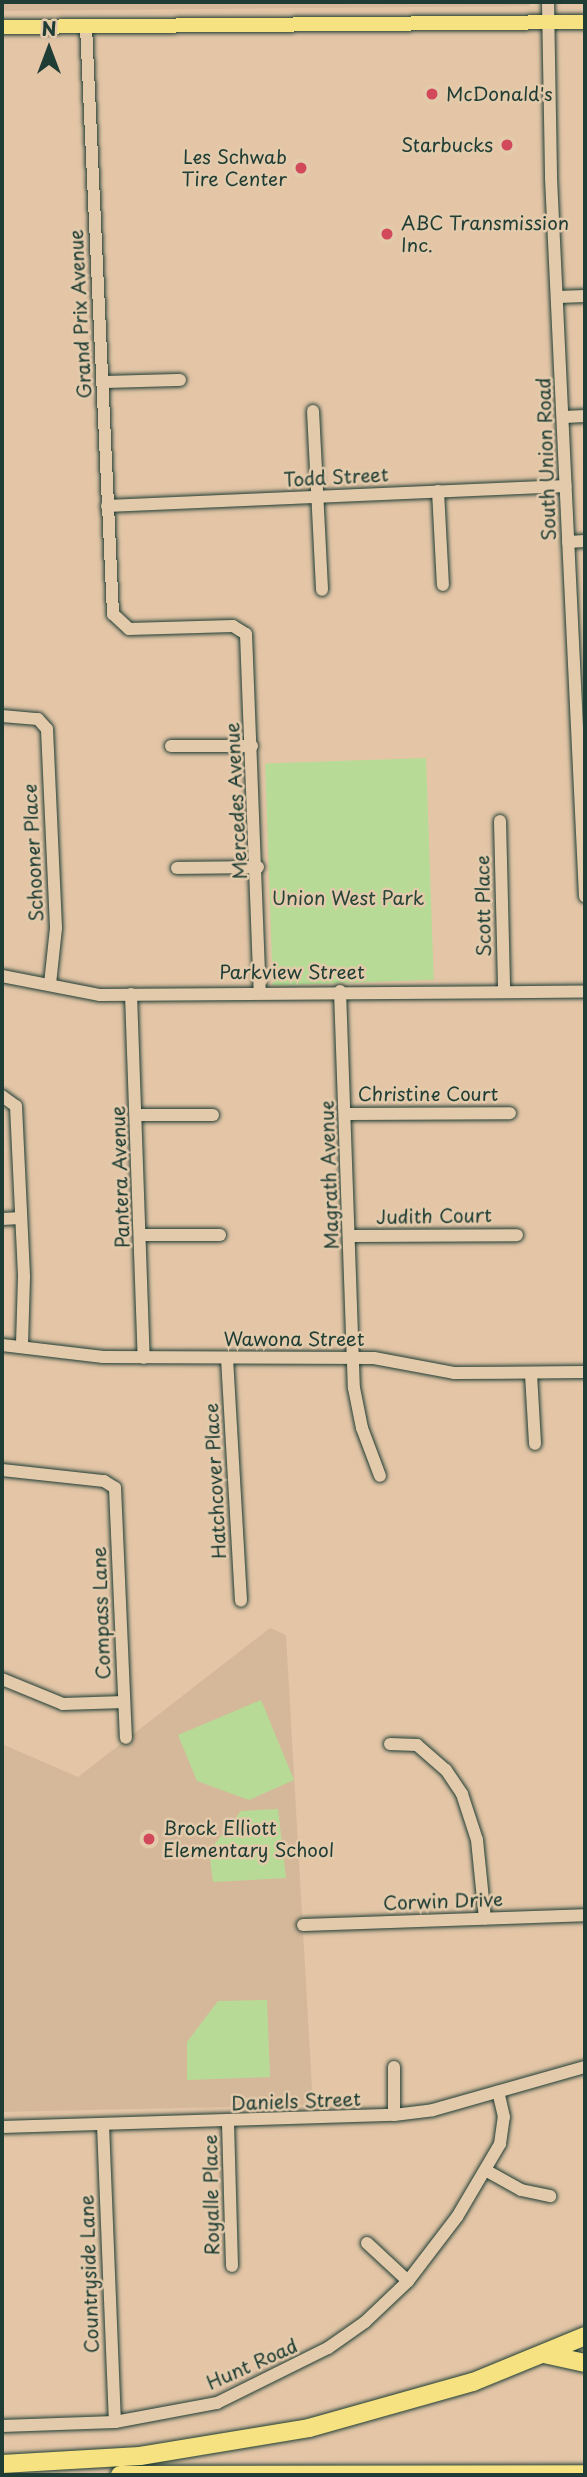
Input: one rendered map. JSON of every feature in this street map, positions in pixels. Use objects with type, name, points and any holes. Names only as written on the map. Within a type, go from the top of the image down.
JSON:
[{"type":"highway","points":[[2,2464],[140,2456],[286,2432],[408,2403],[544,2354],[585,2336]]},
{"type":"highway","points":[[544,2354],[585,2363]]},
{"type":"highway","points":[[120,2475],[585,2473]]},
{"type":"main road","points":[[2,27],[585,22]]},
{"type":"street","name":"South Union Road","points":[[548,2],[568,542],[585,896]]},
{"type":"street","name":"Grand Prix Avenue","points":[[86,26],[107,506],[112,601],[116,621],[129,629],[224,626]]},
{"type":"street","points":[[558,297],[585,296]]},
{"type":"street","points":[[102,382],[180,380]]},
{"type":"street","points":[[313,411],[322,590]]},
{"type":"street","points":[[564,417],[585,415]]},
{"type":"street","name":"Todd Street","points":[[107,506],[566,486]]},
{"type":"street","points":[[439,491],[443,585]]},
{"type":"street","points":[[568,542],[585,541]]},
{"type":"street","name":"Mercedes Avenue","points":[[224,626],[246,634],[258,867],[260,991]]},
{"type":"street","name":"Schooner Place","points":[[2,716],[30,716],[42,722],[47,729],[56,928],[50,984]]},
{"type":"street","points":[[171,746],[252,746]]},
{"type":"street","name":"Scott Place","points":[[500,821],[504,990]]},
{"type":"street","points":[[177,868],[258,867]]},
{"type":"street","name":"Parkview Street","points":[[2,976],[100,995],[260,991],[585,992]]},
{"type":"street","name":"Magrath Avenue","points":[[341,991],[351,1237],[352,1357],[362,1428],[380,1476]]},
{"type":"street","name":"Pantera Avenue","points":[[131,994],[138,1115],[144,1358]]},
{"type":"street","points":[[2,1096],[16,1107],[21,1218],[22,1346]]},
{"type":"street","name":"Christine Court","points":[[345,1114],[510,1113]]},
{"type":"street","points":[[138,1115],[213,1115]]},
{"type":"street","points":[[2,1219],[21,1218]]},
{"type":"street","points":[[142,1235],[220,1236]]},
{"type":"street","name":"Judith Court","points":[[351,1237],[517,1235]]},
{"type":"street","name":"Wawona Street","points":[[2,1345],[144,1358],[352,1357],[454,1373],[585,1372]]},
{"type":"street","name":"Hatchcover Place","points":[[227,1358],[241,1601]]},
{"type":"street","points":[[531,1374],[535,1444]]},
{"type":"street","name":"Compass Lane","points":[[2,1469],[104,1481],[115,1488],[126,1738]]},
{"type":"street","points":[[2,1679],[63,1704],[124,1702]]},
{"type":"street","points":[[390,1744],[417,1745],[446,1770],[462,1794],[477,1840],[485,1920]]},
{"type":"street","name":"Corwin Drive","points":[[303,1926],[585,1915]]},
{"type":"street","points":[[394,2067],[394,2115]]},
{"type":"street","name":"Daniels Street","points":[[2,2127],[228,2123],[394,2115],[498,2092],[585,2067]]},
{"type":"street","name":"Hunt Road","points":[[2,2426],[115,2421],[216,2403],[252,2389],[328,2348],[365,2322],[408,2281],[487,2171],[504,2127],[498,2092]]},
{"type":"street","name":"Royalle Place","points":[[228,2123],[232,2266]]},
{"type":"street","name":"Countryside Lane","points":[[103,2125],[115,2421]]},
{"type":"street","points":[[487,2171],[521,2190],[550,2196]]},
{"type":"street","points":[[367,2243],[408,2281]]},
{"type":"shaded area","points":[[2,2],[529,2],[529,6],[2,11]]},
{"type":"shaded area","name":"Brock Elliott Elementary School","points":[[270,1628],[286,1635],[313,2105],[2,2112],[2,1744],[78,1777]]},
{"type":"green space","name":"Union West Park","points":[[426,758],[434,980],[273,985],[265,764]]},
{"type":"green space","points":[[261,1700],[294,1780],[249,1800],[197,1781],[178,1735]]},
{"type":"green space","points":[[278,1809],[286,1878],[213,1882],[209,1851],[241,1811]]},
{"type":"green space","points":[[267,2000],[270,2077],[187,2080],[187,2042],[218,2001]]},
{"type":"place","name":"McDonald's","points":[[432,94]]},
{"type":"place","name":"Starbucks","points":[[507,145]]},
{"type":"place","name":"Les Schwab Tire Center","points":[[301,168]]},
{"type":"place","name":"ABC Transmission Inc.","points":[[387,234]]},
{"type":"place","name":"Brock Elliott Elementary School","points":[[149,1839]]}]
